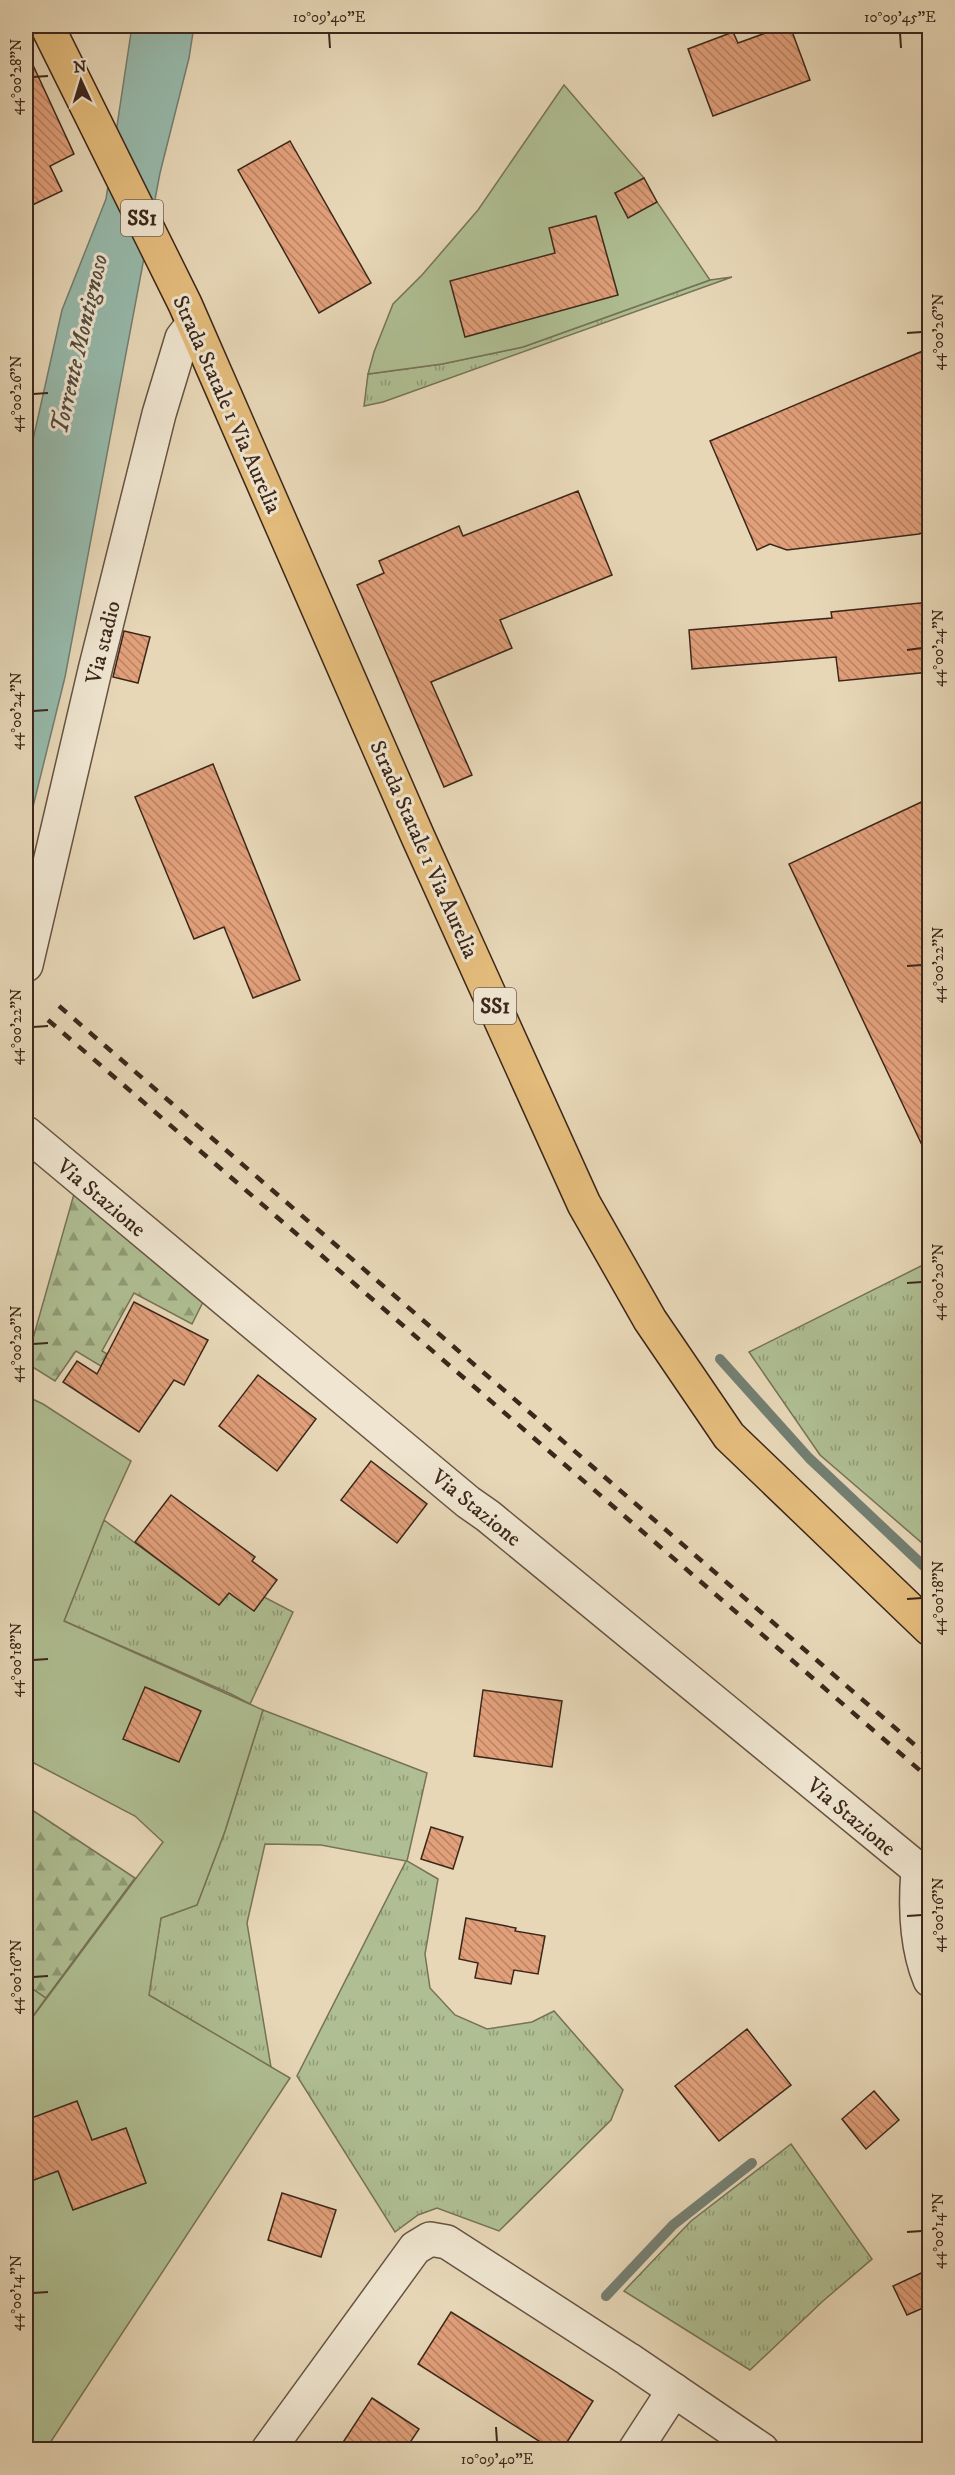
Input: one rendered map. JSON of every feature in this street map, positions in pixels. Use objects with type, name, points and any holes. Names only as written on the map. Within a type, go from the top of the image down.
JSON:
[{"type":"main road","name":"Strada Statale 1 Via Aurelia","points":[[47,26],[188,313],[414,826],[584,1204],[650,1320],[729,1436],[930,1629]]},
{"type":"street","name":"Via stadio","points":[[26,965],[95,670],[159,414],[188,313]]},
{"type":"street","name":"Via Stazione","points":[[26,1133],[459,1494],[924,1875]]},
{"type":"street","points":[[924,1875],[917,1917],[922,1962],[930,1980]]},
{"type":"street","points":[[268,2450],[415,2248],[430,2239],[447,2242],[762,2450]]},
{"type":"street","points":[[635,2450],[674,2390]]},
{"type":"green space","points":[[564,85],[644,178],[615,193],[628,217],[657,202],[710,280],[523,347],[442,364],[368,374],[393,304],[422,275],[478,210]]},
{"type":"green space","points":[[732,277],[383,402],[364,406],[368,374],[442,364],[523,347],[710,280]]},
{"type":"green space","points":[[74,1194],[204,1300],[192,1324],[134,1293],[102,1351],[109,1355],[104,1368],[76,1351],[55,1381],[26,1363]]},
{"type":"green space","points":[[929,1262],[929,1549],[820,1455],[749,1352]]},
{"type":"green space","points":[[26,1396],[43,1404],[131,1461],[104,1520],[64,1621],[263,1710],[225,1831],[197,1905],[161,1918],[149,1995],[290,2078],[46,2449],[33,2449],[26,2431],[26,2026],[163,1842],[135,1816],[34,1763],[26,1761]]},
{"type":"green space","points":[[104,1520],[219,1605],[229,1593],[254,1611],[264,1597],[293,1612],[250,1704],[64,1621]]},
{"type":"green space","points":[[263,1710],[427,1773],[407,1861],[438,1879],[425,1954],[430,1988],[455,2015],[487,2029],[532,2022],[554,2011],[623,2090],[611,2120],[499,2231],[437,2208],[418,2215],[395,2232],[297,2076],[406,1861],[321,1845],[265,1844],[247,1923],[271,2067],[148,1995],[161,1918],[197,1905],[225,1831]]},
{"type":"green space","points":[[26,1806],[135,1878],[46,1998],[26,1984]]},
{"type":"green space","points":[[26,1984],[46,1998],[26,2026]]},
{"type":"green space","points":[[791,2144],[872,2259],[823,2301],[750,2370],[624,2291],[691,2221]]},
{"type":"water","name":"Torrente Montignoso","points":[[132,26],[194,26],[189,58],[160,173],[65,677],[26,835],[26,471],[62,310],[106,199]]},
{"type":"building","points":[[790,26],[810,80],[713,116],[688,49],[733,32],[738,43]]},
{"type":"building","points":[[26,50],[74,154],[50,166],[62,191],[26,208]]},
{"type":"building","points":[[290,141],[371,283],[319,313],[238,170]]},
{"type":"building","points":[[644,178],[657,202],[628,218],[615,193]]},
{"type":"building","points":[[596,216],[618,295],[465,337],[450,281],[555,253],[549,228]]},
{"type":"building","points":[[930,348],[930,530],[919,534],[787,550],[770,544],[757,550],[710,441]]},
{"type":"building","points":[[578,491],[612,575],[500,620],[512,648],[431,682],[472,775],[444,787],[357,585],[384,573],[379,561],[459,526],[463,536]]},
{"type":"building","points":[[930,602],[930,672],[839,681],[836,657],[692,669],[689,630],[832,618],[831,612]]},
{"type":"building","points":[[124,631],[150,637],[138,683],[113,677]]},
{"type":"building","points":[[213,764],[300,980],[253,998],[224,927],[194,939],[135,797]]},
{"type":"building","points":[[930,798],[930,1162],[789,864]]},
{"type":"building","points":[[134,1302],[208,1340],[184,1385],[174,1380],[139,1432],[63,1382],[77,1361],[97,1374]]},
{"type":"building","points":[[258,1375],[316,1419],[277,1471],[219,1426]]},
{"type":"building","points":[[371,1461],[427,1504],[397,1543],[341,1500]]},
{"type":"building","points":[[171,1495],[255,1557],[252,1561],[277,1580],[254,1611],[229,1593],[219,1605],[135,1542]]},
{"type":"building","points":[[145,1687],[201,1711],[179,1762],[123,1739]]},
{"type":"building","points":[[483,1690],[562,1701],[552,1767],[474,1756]]},
{"type":"building","points":[[431,1827],[463,1837],[453,1869],[421,1859]]},
{"type":"building","points":[[466,1918],[545,1936],[538,1974],[514,1970],[511,1984],[475,1978],[478,1963],[459,1959]]},
{"type":"building","points":[[747,2029],[791,2085],[719,2141],[675,2086]]},
{"type":"building","points":[[874,2091],[899,2120],[866,2149],[842,2119]]},
{"type":"building","points":[[77,2101],[92,2140],[126,2128],[146,2183],[73,2210],[58,2171],[26,2183],[26,2120]]},
{"type":"building","points":[[282,2193],[336,2210],[321,2257],[268,2240]]},
{"type":"building","points":[[930,2269],[930,2305],[907,2315],[893,2286]]},
{"type":"building","points":[[451,2312],[593,2401],[562,2450],[553,2450],[418,2364]]},
{"type":"building","points":[[372,2398],[419,2429],[405,2450],[338,2450]]},
{"type":"waterway","points":[[720,1359],[809,1458],[930,1572]]},
{"type":"waterway","points":[[606,2296],[673,2225],[752,2163]]},
{"type":"railway","points":[[59,1006],[930,1758]]},
{"type":"railway","points":[[48,1020],[930,1779]]}]
